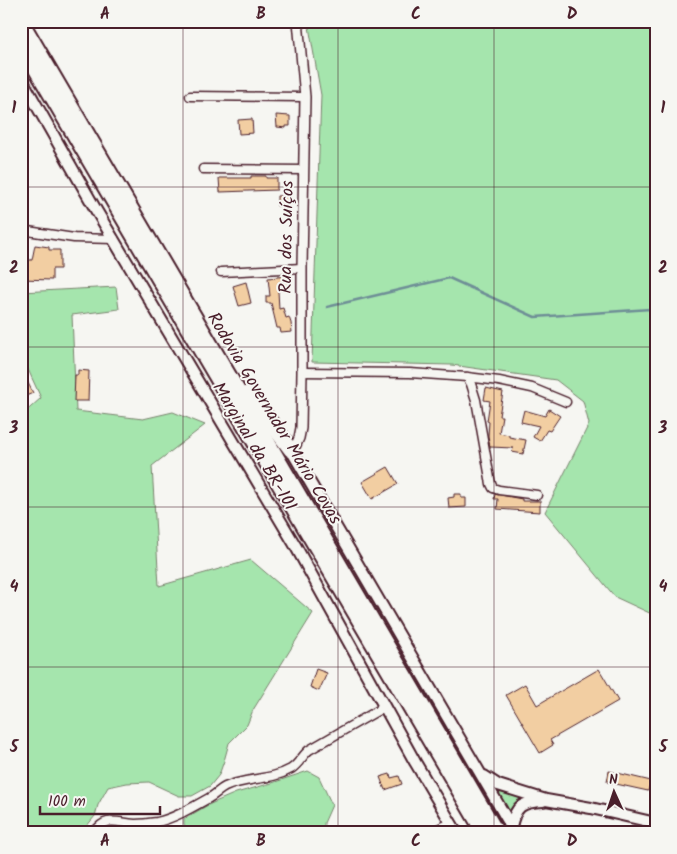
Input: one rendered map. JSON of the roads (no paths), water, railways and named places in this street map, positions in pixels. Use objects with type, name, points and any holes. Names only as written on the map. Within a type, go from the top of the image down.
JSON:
[{"type":"highway","name":"Rodovia Governador Mário Covas","points":[[21,21],[497,833]]},
{"type":"highway","name":"Rodovia Governador Mário Covas","points":[[21,44],[484,833]]},
{"type":"highway","points":[[209,342],[291,450]]},
{"type":"main road","name":"Marginal da BR-101","points":[[21,78],[295,545],[384,707],[457,833]]},
{"type":"main road","name":"Marginal da BR-101","points":[[291,450],[513,830]]},
{"type":"main road","points":[[481,774],[498,785],[546,800],[656,823]]},
{"type":"main road","points":[[513,830],[515,812],[522,805],[546,800]]},
{"type":"street","name":"Rua dos Suíços","points":[[291,450],[296,445],[301,428],[302,372],[303,170],[306,97],[298,21]]},
{"type":"street","points":[[190,96],[306,97]]},
{"type":"street","points":[[203,169],[303,170]]},
{"type":"street","points":[[21,230],[66,238],[114,239]]},
{"type":"street","points":[[221,272],[302,268]]},
{"type":"street","points":[[302,372],[410,373],[467,377],[525,386],[566,402]]},
{"type":"street","points":[[467,377],[476,400],[493,488],[537,495]]},
{"type":"street","points":[[94,833],[104,822],[147,824],[161,821],[235,783],[278,775],[297,765],[309,750],[384,707]]},
{"type":"street","points":[[429,833],[451,823]]},
{"type":"waterway","points":[[327,307],[449,278],[535,317],[650,309],[656,311]]}]
